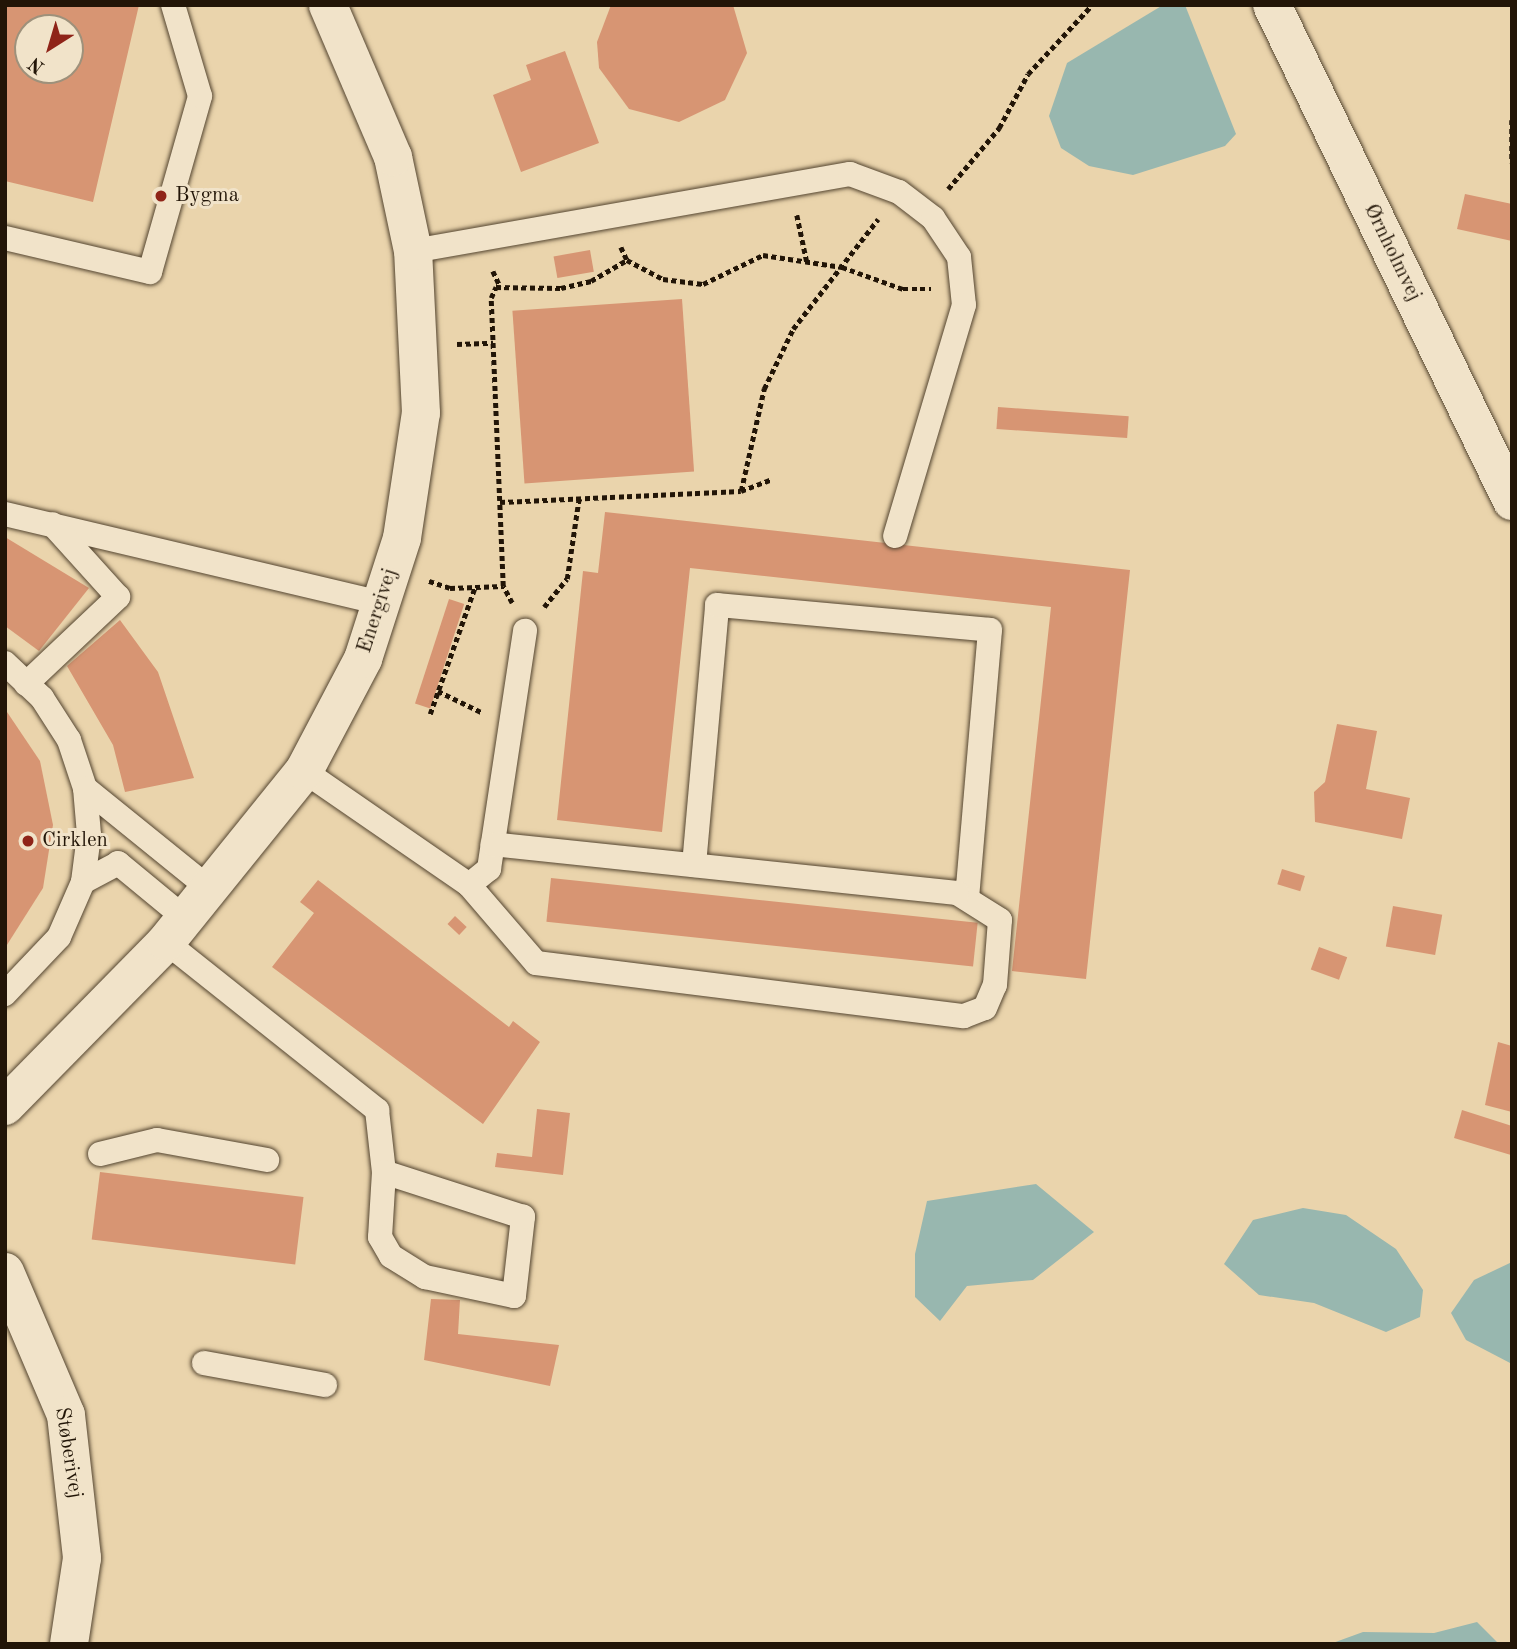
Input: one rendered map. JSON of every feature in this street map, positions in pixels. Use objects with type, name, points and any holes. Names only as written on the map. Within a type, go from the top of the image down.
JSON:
[{"type":"street","name":"Energivej","points":[[5,1106],[176,930],[211,890],[304,771],[338,716],[386,585],[421,412],[413,251],[393,157],[328,5]]},
{"type":"street","name":"Ørnholmvej","points":[[1272,5],[1512,501]]},
{"type":"street","name":"Støberivej","points":[[5,1272],[66,1415],[82,1558],[69,1644]]},
{"type":"lane","points":[[5,238],[150,272],[200,96],[173,5]]},
{"type":"lane","points":[[413,251],[611,219],[850,174],[899,192],[927,214],[959,257],[964,305],[895,536]]},
{"type":"lane","points":[[5,514],[386,585]]},
{"type":"lane","points":[[26,684],[118,597],[52,524]]},
{"type":"lane","points":[[694,865],[717,606],[990,630],[967,898]]},
{"type":"lane","points":[[469,885],[489,869],[525,631]]},
{"type":"lane","points":[[5,663],[26,684],[69,740],[85,788],[89,835],[83,882],[59,937],[5,994]]},
{"type":"lane","points":[[304,771],[469,885],[536,963],[964,1016],[985,1007],[995,985],[999,920],[967,898],[493,844]]},
{"type":"lane","points":[[85,788],[211,890]]},
{"type":"lane","points":[[83,882],[117,863],[176,930],[377,1110],[384,1172],[380,1237],[391,1256],[425,1277],[514,1296],[523,1217],[384,1172]]},
{"type":"lane","points":[[100,1154],[157,1140],[267,1160]]},
{"type":"lane","points":[[204,1363],[325,1385]]},
{"type":"path","points":[[927,214],[985,147],[1032,68],[1092,5]]},
{"type":"path","points":[[1512,120],[1512,163]]},
{"type":"path","points":[[792,187],[807,262]]},
{"type":"path","points":[[741,491],[764,389],[799,318],[899,192]]},
{"type":"path","points":[[611,219],[627,260],[663,279],[703,284],[763,255],[842,267],[903,289],[963,290]]},
{"type":"path","points":[[500,286],[561,288],[591,281],[627,260]]},
{"type":"path","points":[[496,279],[500,286]]},
{"type":"path","points":[[500,286],[491,298],[503,586],[525,631],[567,579],[579,498]]},
{"type":"path","points":[[456,344],[493,343]]},
{"type":"path","points":[[500,502],[741,491],[772,479]]},
{"type":"path","points":[[386,585],[450,588],[503,586]]},
{"type":"path","points":[[429,714],[475,587]]},
{"type":"path","points":[[438,691],[510,725]]},
{"type":"water","points":[[1163,5],[1185,5],[1236,134],[1225,146],[1133,175],[1089,166],[1061,148],[1049,116],[1067,63]]},
{"type":"water","points":[[1036,1184],[1094,1232],[1033,1280],[967,1286],[940,1321],[915,1297],[915,1254],[927,1201]]},
{"type":"water","points":[[1303,1208],[1346,1215],[1396,1249],[1423,1290],[1420,1317],[1386,1332],[1314,1303],[1259,1295],[1224,1264],[1253,1220]]},
{"type":"water","points":[[1512,1262],[1512,1364],[1466,1340],[1451,1313],[1474,1280]]},
{"type":"water","points":[[1477,1622],[1499,1644],[1330,1644],[1363,1632],[1434,1633]]},
{"type":"building","points":[[5,5],[139,5],[93,202],[5,181]]},
{"type":"building","points":[[611,5],[733,5],[747,53],[725,100],[679,122],[629,109],[599,68],[597,42]]},
{"type":"building","points":[[565,51],[599,143],[521,172],[493,95],[531,80],[526,65]]},
{"type":"building","points":[[1465,194],[1512,204],[1512,241],[1457,229]]},
{"type":"building","points":[[590,250],[594,272],[557,278],[554,256]]},
{"type":"building","points":[[682,299],[694,472],[524,483],[512,311]]},
{"type":"building","points":[[998,407],[1129,416],[1127,438],[996,429]]},
{"type":"building","points":[[605,512],[1130,570],[1086,979],[1012,971],[1051,607],[690,568],[662,832],[557,820],[583,571],[598,573]]},
{"type":"building","points":[[5,537],[89,588],[39,651],[5,626]]},
{"type":"building","points":[[449,599],[464,604],[430,709],[415,704]]},
{"type":"building","points":[[120,620],[158,672],[194,778],[125,792],[113,745],[67,666]]},
{"type":"building","name":"Cirklen","points":[[5,709],[40,761],[53,825],[43,888],[5,948]]},
{"type":"building","points":[[1337,724],[1377,731],[1366,789],[1410,798],[1402,839],[1315,822],[1314,792],[1325,782]]},
{"type":"building","points":[[1282,869],[1305,876],[1300,891],[1277,884]]},
{"type":"building","points":[[551,878],[978,923],[973,967],[546,922]]},
{"type":"building","points":[[318,880],[509,1027],[513,1021],[540,1042],[483,1124],[272,967],[314,913],[300,902]]},
{"type":"building","points":[[1393,906],[1442,915],[1435,955],[1386,946]]},
{"type":"building","points":[[455,916],[467,927],[459,935],[447,924]]},
{"type":"building","points":[[1319,947],[1347,957],[1339,980],[1311,970]]},
{"type":"building","points":[[1498,1042],[1512,1046],[1512,1112],[1485,1105]]},
{"type":"building","points":[[537,1109],[570,1113],[563,1175],[495,1167],[497,1153],[532,1157]]},
{"type":"building","points":[[1462,1110],[1512,1126],[1511,1155],[1454,1138]]},
{"type":"building","points":[[100,1172],[303,1197],[295,1264],[92,1239]]},
{"type":"building","points":[[431,1299],[460,1300],[458,1334],[559,1345],[550,1386],[424,1360]]},
{"type":"place","name":"Bygma","points":[[161,196]]},
{"type":"place","name":"Cirklen","points":[[28,841]]}]
